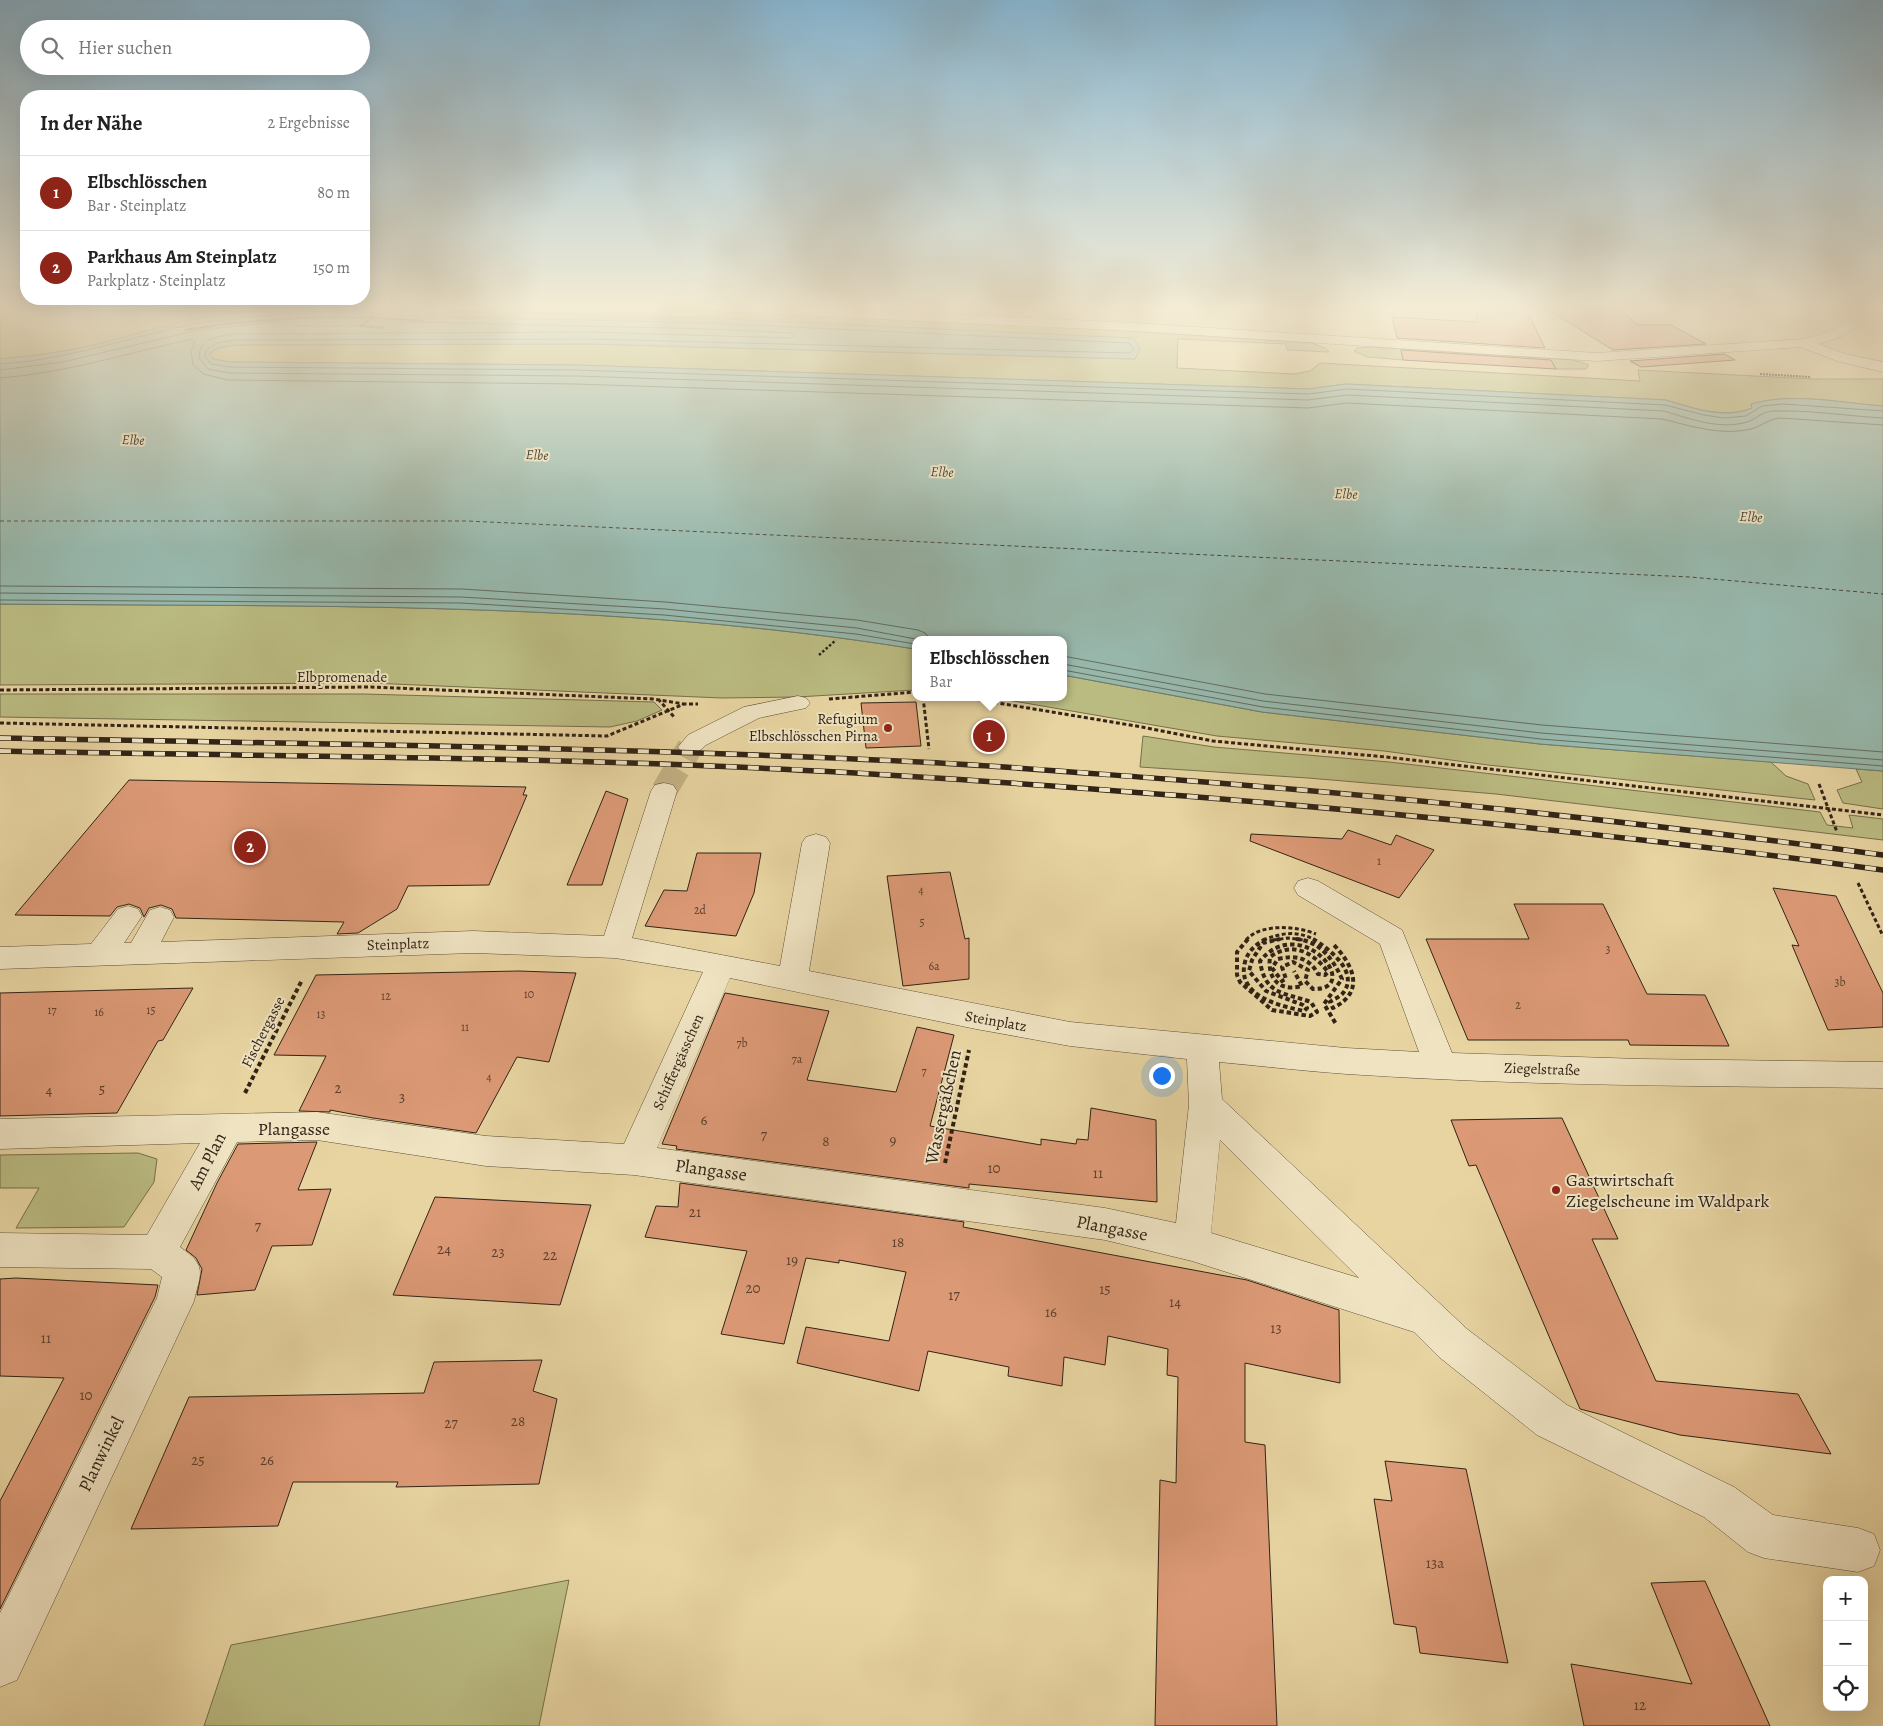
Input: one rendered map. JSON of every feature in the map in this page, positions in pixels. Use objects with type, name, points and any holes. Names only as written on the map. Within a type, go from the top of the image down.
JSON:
[{"type":"street","points":[[690,748],[696,740],[752,712],[798,703]]},
{"type":"street","points":[[615,947],[664,791]]},
{"type":"street","points":[[793,980],[816,843]]},
{"type":"street","points":[[1308,888],[1392,938],[1441,1066]]},
{"type":"street","points":[[99,955],[128,916]]},
{"type":"street","points":[[140,954],[160,917]]},
{"type":"street","name":"Steinplatz","points":[[0,958],[473,942],[615,947],[660,953],[976,1017],[1070,1034],[1202,1048]]},
{"type":"street","name":"Schiffergässchen","points":[[634,1160],[722,965]]},
{"type":"street","points":[[1192,1244],[1206,1105],[1202,1048]]},
{"type":"street","name":"Ziegelstraße","points":[[1202,1048],[1346,1061],[1441,1066],[1640,1072],[1883,1075]]},
{"type":"street","points":[[1206,1105],[1423,1316],[1453,1343],[1552,1420],[1719,1502],[1764,1536],[1858,1550]]},
{"type":"street","name":"Plangasse","points":[[227,1128],[317,1126],[486,1151],[634,1160],[1105,1224],[1192,1244],[1423,1316]]},
{"type":"street","name":"Am Plan","points":[[0,1134],[227,1128]]},
{"type":"street","name":"Am Plan","points":[[157,1252],[227,1128]]},
{"type":"street","points":[[0,1250],[157,1252]]},
{"type":"street","name":"Planwinkel","points":[[0,1663],[174,1301],[182,1270],[157,1252]]},
{"type":"path","points":[[819,655],[836,640]]},
{"type":"path","name":"Elbpromenade","points":[[0,690],[371,687],[653,699],[684,704],[607,736],[0,723]]},
{"type":"path","points":[[798,703],[912,692]]},
{"type":"path","points":[[923,701],[929,749]]},
{"type":"path","points":[[986,701],[1142,727],[1212,742],[1386,757],[1883,815]]},
{"type":"path","points":[[1819,784],[1837,832]]},
{"type":"path","points":[[1858,883],[1883,936]]},
{"type":"path","points":[[1294,972],[1302,986],[1296,989],[1282,986],[1273,981],[1269,974],[1270,958],[1283,949],[1294,948],[1301,949],[1318,960],[1328,972],[1325,976],[1318,974],[1310,961],[1298,956],[1289,955],[1278,959],[1272,968],[1282,981],[1286,979],[1282,967],[1293,962],[1302,966],[1308,970],[1305,981],[1312,989],[1328,986],[1333,980],[1333,972],[1328,964],[1309,948],[1296,944],[1286,944],[1268,950],[1260,961],[1262,979],[1267,985],[1288,996],[1310,1002],[1316,1012],[1310,1016],[1272,1010],[1258,999],[1240,982],[1237,975],[1237,952],[1251,935],[1273,928],[1304,929],[1321,936]]},
{"type":"path","points":[[1326,940],[1343,954],[1352,969],[1354,985],[1339,1006],[1333,1008],[1330,1002],[1342,995],[1346,989],[1348,977],[1344,966],[1326,946],[1306,936],[1296,934],[1277,935],[1255,944],[1245,962],[1244,969],[1248,985],[1256,993],[1274,1004],[1304,1011],[1307,1008],[1302,1004],[1278,998],[1261,989],[1249,972],[1252,960],[1263,943],[1276,939],[1302,939],[1326,952],[1339,970],[1342,980],[1338,990],[1325,999],[1324,1004],[1338,1027],[1346,1061]]},
{"type":"path","name":"Fischergasse","points":[[227,1128],[320,946]]},
{"type":"path","name":"Wassergäßchen","points":[[937,1202],[976,1017]]},
{"type":"green space","points":[[1265,388],[1320,388],[1309,389]]},
{"type":"green space","points":[[1417,388],[1883,388],[1883,406],[1817,399],[1784,399],[1751,404],[1752,408],[1731,413],[1698,409],[1666,400]]},
{"type":"green space","points":[[0,604],[459,609],[573,614],[688,622],[801,633],[912,649],[912,690],[797,697],[722,698],[370,683],[0,685]]},
{"type":"green space","points":[[1067,676],[1262,712],[1540,744],[1771,762],[1786,776],[1808,784],[1815,800],[1488,765],[1384,751],[1217,736],[1013,701],[1067,701]]},
{"type":"green space","points":[[0,694],[363,694],[654,702],[662,710],[637,721],[610,727],[0,717]]},
{"type":"green space","points":[[1143,736],[1214,747],[1389,762],[1820,812],[1827,825],[1853,828],[1849,815],[1883,819],[1883,840],[1496,794],[1308,778],[1140,767]]},
{"type":"green space","points":[[1856,769],[1883,771],[1883,809],[1843,803],[1837,790],[1862,782]]},
{"type":"green space","points":[[138,1153],[157,1159],[154,1182],[124,1227],[16,1228],[39,1188],[0,1188],[0,1155]]},
{"type":"green space","points":[[569,1580],[539,1726],[204,1726],[231,1645]]},
{"type":"water","name":"Elbe","points":[[0,388],[1417,388],[1666,400],[1709,412],[1720,413],[1742,411],[1752,408],[1751,404],[1783,399],[1817,399],[1883,406],[1883,771],[1540,744],[1262,712],[1067,676],[1067,636],[912,636],[912,649],[801,633],[688,622],[573,614],[459,609],[0,604]]},
{"type":"building","points":[[916,702],[921,746],[866,748],[861,703]]},
{"type":"building","points":[[129,780],[526,787],[523,795],[527,795],[489,885],[408,886],[397,909],[358,933],[337,934],[344,922],[176,918],[172,909],[161,905],[149,908],[144,917],[140,908],[129,904],[117,907],[110,916],[15,915]]},
{"type":"building","points":[[606,791],[628,799],[602,885],[567,885]]},
{"type":"building","points":[[1348,830],[1391,845],[1396,835],[1434,850],[1399,898],[1250,841],[1251,834],[1342,839]]},
{"type":"building","points":[[697,853],[761,853],[754,893],[736,936],[645,926],[664,890],[687,891]]},
{"type":"building","points":[[950,872],[965,939],[969,938],[969,979],[903,986],[887,876]]},
{"type":"building","points":[[1773,888],[1836,896],[1883,993],[1883,1027],[1828,1030],[1792,945],[1799,946]]},
{"type":"building","points":[[1514,904],[1603,904],[1647,994],[1705,995],[1729,1046],[1630,1045],[1628,1040],[1468,1040],[1426,939],[1529,939]]},
{"type":"building","points":[[519,971],[576,973],[549,1062],[517,1057],[476,1133],[330,1110],[330,1112],[299,1111],[326,1056],[274,1055],[316,975]]},
{"type":"building","points":[[193,988],[163,1040],[158,1041],[117,1113],[0,1116],[0,993]]},
{"type":"building","points":[[725,993],[829,1011],[807,1080],[896,1092],[917,1027],[954,1035],[930,1126],[1041,1145],[1041,1139],[1076,1144],[1077,1139],[1088,1140],[1091,1108],[1156,1120],[1157,1202],[969,1184],[969,1188],[676,1149],[677,1146],[662,1144]]},
{"type":"building","points":[[1562,1118],[1618,1239],[1592,1239],[1656,1381],[1798,1394],[1831,1454],[1680,1435],[1580,1409],[1476,1165],[1469,1166],[1451,1120]]},
{"type":"building","points":[[317,1142],[298,1190],[331,1189],[312,1245],[272,1246],[255,1290],[197,1295],[202,1269],[196,1258],[186,1250],[217,1183],[238,1144]]},
{"type":"building","points":[[680,1183],[964,1222],[963,1227],[1247,1280],[1339,1310],[1340,1383],[1245,1363],[1245,1442],[1265,1445],[1277,1726],[1155,1726],[1160,1480],[1176,1483],[1178,1377],[1167,1375],[1168,1349],[1108,1336],[1105,1365],[1064,1357],[1062,1386],[1008,1376],[1009,1367],[928,1351],[919,1391],[797,1363],[806,1327],[889,1341],[906,1272],[839,1260],[839,1263],[806,1258],[784,1344],[721,1334],[747,1251],[645,1237],[656,1206],[678,1207]]},
{"type":"building","points":[[435,1197],[591,1205],[560,1305],[393,1295]]},
{"type":"building","points":[[16,1278],[158,1285],[155,1297],[0,1609],[0,1501],[64,1378],[0,1376],[0,1279]]},
{"type":"building","points":[[542,1360],[533,1391],[557,1399],[539,1484],[396,1487],[398,1482],[293,1482],[278,1526],[131,1529],[189,1397],[424,1393],[434,1362]]},
{"type":"building","points":[[1385,1461],[1466,1469],[1508,1663],[1420,1653],[1416,1627],[1394,1624],[1374,1499],[1392,1501]]},
{"type":"building","points":[[1705,1581],[1770,1726],[1584,1726],[1571,1664],[1692,1684],[1651,1583]]},
{"type":"ferry route","points":[[0,521],[467,521],[1690,577],[1883,594]]},
{"type":"tunnel","points":[[664,791],[690,747]]},
{"type":"railway","points":[[0,738],[575,749],[920,762],[1256,786],[1436,803],[1704,832],[1883,855]]},
{"type":"railway","points":[[0,751],[533,760],[889,775],[1185,796],[1447,819],[1796,858],[1883,870]]},
{"type":"place","name":"Refugium Elbschlösschen Pirna","points":[[888,728]]},
{"type":"place","name":"Elbschlösschen","points":[[989,736]]},
{"type":"place","name":"Parkhaus Am Steinplatz","points":[[250,847]]},
{"type":"place","name":"Gastwirtschaft Ziegelscheune im Waldpark","points":[[1556,1190]]}]
